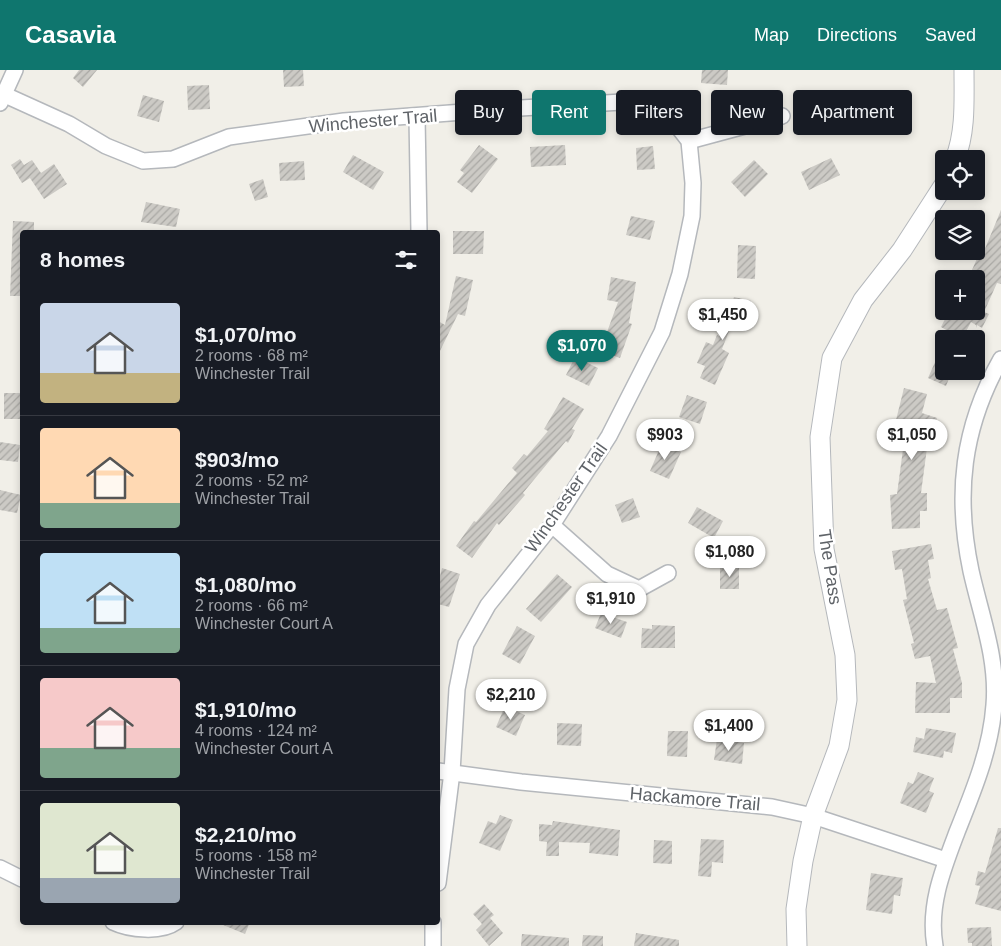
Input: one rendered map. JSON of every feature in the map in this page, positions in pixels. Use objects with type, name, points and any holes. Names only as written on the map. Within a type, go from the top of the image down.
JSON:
[{"type":"street","points":[[2,99],[16,70]]},
{"type":"street","points":[[958,150],[964,102],[964,70]]},
{"type":"street","name":"Winchester Trail","points":[[2,99],[69,124],[106,146],[143,161],[173,159],[229,138],[344,121],[417,117],[503,108],[639,101],[668,114],[689,141],[693,183],[692,216],[680,274],[662,332],[609,436],[552,525],[488,606],[466,644],[457,689],[445,772],[440,852]]},
{"type":"street","points":[[417,117],[419,230]]},
{"type":"street","points":[[689,141],[711,135]]},
{"type":"street","name":"The Pass","points":[[797,946],[796,909],[812,816],[838,746],[847,700],[845,655],[824,549],[820,437],[832,358],[863,300],[902,250],[935,199]]},
{"type":"street","points":[[935,946],[933,932],[935,897],[946,860],[984,758],[994,705],[992,650],[971,571],[962,496],[966,450],[989,381],[1001,359]]},
{"type":"street","points":[[552,525],[607,574],[639,589],[668,573]]},
{"type":"street","name":"Hackamore Trail","points":[[445,772],[521,782],[728,801],[772,807],[812,816],[946,860]]},
{"type":"street","points":[[0,868],[20,878]]},
{"type":"street","points":[[128,925],[148,929],[169,927],[172,925]]},
{"type":"street","points":[[433,925],[433,946]]},
{"type":"building","points":[[79,70],[97,70],[83,87],[73,78]]},
{"type":"building","points":[[283,70],[303,70],[304,86],[284,87]]},
{"type":"building","points":[[702,70],[728,70],[727,85],[701,83]]},
{"type":"building","points":[[209,85],[210,109],[188,110],[187,86]]},
{"type":"building","points":[[143,95],[164,101],[159,122],[137,116]]},
{"type":"building","points":[[479,145],[498,159],[472,193],[457,182],[464,173],[460,170]]},
{"type":"building","points":[[565,145],[566,165],[531,167],[530,147]]},
{"type":"building","points":[[653,146],[655,169],[637,170],[636,148]]},
{"type":"building","points":[[353,155],[384,172],[373,190],[343,172]]},
{"type":"building","points":[[831,158],[840,175],[809,190],[801,172]]},
{"type":"building","points":[[20,159],[24,165],[32,160],[41,173],[54,164],[67,184],[44,199],[30,178],[22,183],[11,165]]},
{"type":"building","points":[[754,160],[768,174],[745,197],[731,182]]},
{"type":"building","points":[[304,161],[305,180],[280,181],[279,163]]},
{"type":"building","points":[[263,179],[268,197],[255,201],[249,184]]},
{"type":"building","points":[[146,202],[180,209],[176,227],[141,222]]},
{"type":"building","points":[[1001,210],[1001,284],[997,283],[985,310],[985,270],[972,270],[976,260],[985,260],[985,249]]},
{"type":"building","points":[[631,216],[655,221],[650,240],[626,235]]},
{"type":"building","points":[[13,221],[34,222],[34,230],[20,230],[20,296],[10,296]]},
{"type":"building","points":[[453,231],[484,231],[483,254],[453,254]]},
{"type":"building","points":[[738,245],[756,246],[755,279],[737,278]]},
{"type":"building","points":[[456,276],[473,280],[465,316],[458,314],[440,351],[440,322],[445,325]]},
{"type":"building","points":[[611,277],[636,282],[629,323],[632,324],[620,358],[600,351],[618,302],[607,300]]},
{"type":"building","points":[[734,297],[751,301],[743,329],[731,326],[722,349],[729,353],[715,385],[700,378],[705,366],[697,363],[706,342],[713,345],[717,335],[719,336],[727,306],[731,307]]},
{"type":"building","points":[[985,312],[989,314],[982,328],[977,325],[976,328],[976,325],[971,322],[967,330],[946,330],[941,327],[944,320],[985,320]]},
{"type":"building","points":[[575,357],[598,368],[589,386],[566,375]]},
{"type":"building","points":[[935,362],[935,380],[948,380],[946,386],[928,378]]},
{"type":"building","points":[[904,388],[927,394],[922,413],[937,418],[932,434],[929,433],[921,493],[927,493],[927,511],[920,511],[920,528],[892,529],[890,495],[897,494],[906,427],[895,424]]},
{"type":"building","points":[[4,393],[20,393],[20,419],[4,419]]},
{"type":"building","points":[[687,395],[707,402],[700,424],[679,417]]},
{"type":"building","points":[[563,397],[584,409],[572,429],[575,430],[568,443],[566,441],[523,493],[525,495],[499,525],[497,523],[472,558],[456,546],[474,521],[476,522],[517,473],[512,468],[524,454],[527,456],[548,431],[544,429]]},
{"type":"building","points":[[0,442],[20,445],[18,462],[0,460]]},
{"type":"building","points":[[662,443],[681,452],[669,479],[650,471]]},
{"type":"building","points":[[0,490],[20,495],[17,513],[0,510]]},
{"type":"building","points":[[633,498],[640,517],[622,523],[615,505]]},
{"type":"building","points":[[697,507],[723,521],[714,538],[688,523]]},
{"type":"building","points":[[931,544],[934,559],[928,560],[931,578],[928,579],[937,610],[947,608],[958,648],[953,649],[962,683],[962,698],[950,698],[950,713],[915,713],[916,682],[936,683],[930,656],[915,659],[911,644],[914,643],[903,600],[907,599],[902,569],[895,570],[892,551]]},
{"type":"building","points":[[720,566],[739,566],[739,589],[720,589]]},
{"type":"building","points":[[442,568],[460,574],[449,607],[440,605],[440,576]]},
{"type":"building","points":[[557,574],[572,587],[541,622],[526,609]]},
{"type":"building","points":[[601,613],[627,622],[621,638],[595,628]]},
{"type":"building","points":[[652,625],[675,626],[675,648],[641,648],[642,628],[652,629]]},
{"type":"building","points":[[517,626],[535,636],[520,664],[502,654]]},
{"type":"building","points":[[505,706],[525,715],[516,736],[496,727]]},
{"type":"building","points":[[557,723],[582,724],[581,746],[557,745]]},
{"type":"building","points":[[926,728],[956,733],[952,753],[944,751],[943,758],[913,752],[916,737],[924,739]]},
{"type":"building","points":[[668,731],[688,731],[687,757],[667,756]]},
{"type":"building","points":[[717,739],[744,743],[742,764],[714,760]]},
{"type":"building","points":[[918,772],[934,778],[929,791],[934,793],[926,813],[900,803],[908,782],[913,784]]},
{"type":"building","points":[[500,815],[513,820],[500,851],[479,843],[488,821],[496,824]]},
{"type":"building","points":[[553,821],[620,830],[618,856],[589,853],[590,843],[559,842],[559,856],[546,856],[547,842],[539,841],[539,824],[552,825]]},
{"type":"building","points":[[998,828],[1001,828],[1001,911],[975,904],[980,886],[975,885],[978,871],[985,873]]},
{"type":"building","points":[[701,839],[724,840],[723,863],[712,862],[711,877],[698,876]]},
{"type":"building","points":[[654,840],[672,841],[672,864],[653,863]]},
{"type":"building","points":[[871,873],[903,878],[900,896],[894,895],[892,914],[866,910]]},
{"type":"building","points":[[484,904],[494,915],[490,918],[503,933],[489,946],[476,930],[482,924],[473,914]]},
{"type":"building","points":[[223,925],[249,925],[245,934]]},
{"type":"building","points":[[991,927],[992,946],[972,946],[972,943],[968,943],[967,928]]},
{"type":"building","points":[[636,933],[679,940],[679,946],[634,946]]},
{"type":"building","points":[[522,934],[569,938],[569,946],[521,946]]},
{"type":"building","points":[[583,935],[603,936],[603,946],[582,946]]}]
